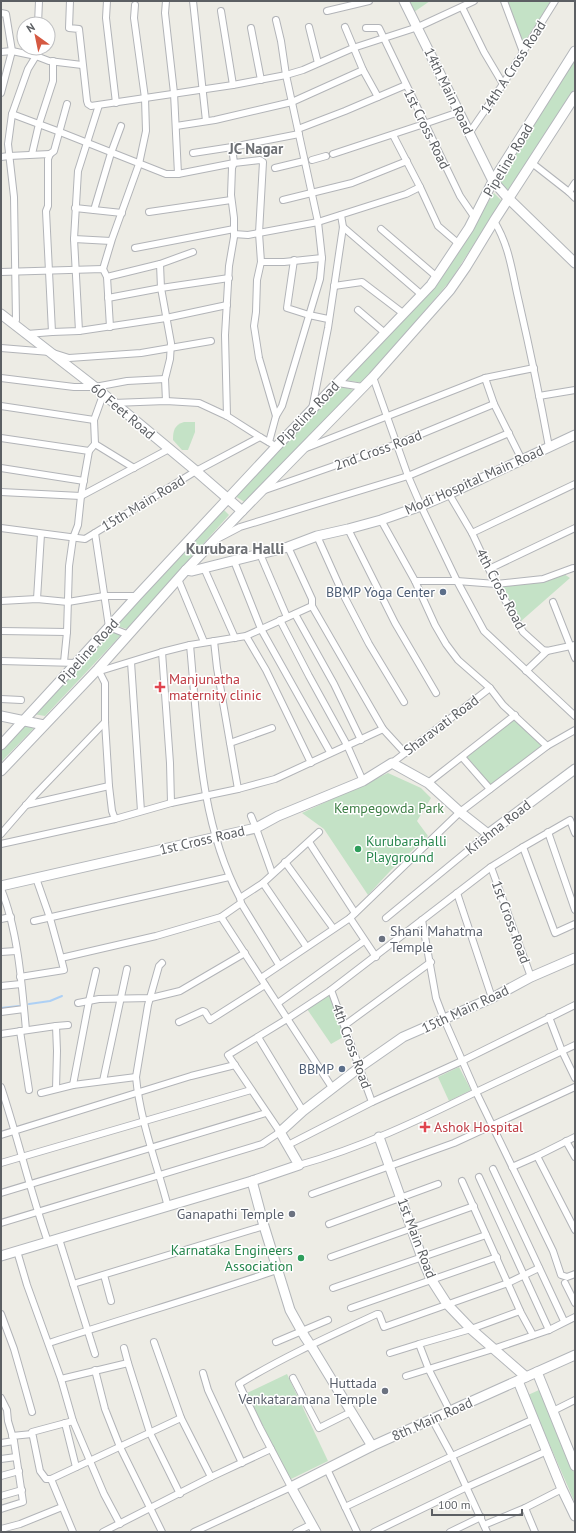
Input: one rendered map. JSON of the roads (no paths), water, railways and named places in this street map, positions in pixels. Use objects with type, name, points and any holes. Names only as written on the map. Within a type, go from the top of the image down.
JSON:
[{"type":"street","points":[[38,16],[39,1]]},
{"type":"street","points":[[70,1],[69,28],[78,29],[86,101],[92,106],[202,90],[286,75],[384,37],[418,27],[474,1]]},
{"type":"street","points":[[107,1],[106,18],[116,103]]},
{"type":"street","points":[[166,1],[165,13],[174,93],[178,174]]},
{"type":"street","points":[[192,1],[206,121]]},
{"type":"street","points":[[327,11],[369,1]]},
{"type":"street","name":"14th Main Road","points":[[404,1],[493,181],[508,198],[575,263]]},
{"type":"street","points":[[504,1],[523,52]]},
{"type":"street","name":"14th A Cross Road","points":[[470,132],[503,84],[555,1]]},
{"type":"street","points":[[110,327],[107,277],[103,269],[111,241],[139,164],[147,128],[145,98],[134,18],[134,5]]},
{"type":"street","points":[[462,7],[484,52],[503,84]]},
{"type":"street","points":[[221,11],[233,85]]},
{"type":"street","points":[[1,13],[6,14],[12,51],[1,93]]},
{"type":"street","points":[[276,20],[286,75],[318,222],[322,258],[320,279],[282,406],[276,416]]},
{"type":"street","points":[[309,27],[318,63]]},
{"type":"street","points":[[344,27],[378,97]]},
{"type":"street","points":[[251,28],[261,80]]},
{"type":"street","points":[[366,28],[379,28],[384,37]]},
{"type":"street","name":"1st Cross Road","points":[[384,37],[424,124],[463,202],[475,218]]},
{"type":"street","name":"Pipeline Road","points":[[1,745],[228,498],[273,444],[338,383],[422,295],[437,277],[475,218],[493,181],[575,51]]},
{"type":"street","points":[[1,52],[16,52]]},
{"type":"street","points":[[14,323],[16,320],[14,197],[8,144],[12,114],[28,69],[36,56],[53,61],[82,65]]},
{"type":"street","points":[[32,154],[39,124],[53,81],[53,61]]},
{"type":"street","points":[[176,126],[292,102],[364,70]]},
{"type":"street","points":[[193,153],[232,148],[298,131],[406,85]]},
{"type":"street","name":"Pipeline Road","points":[[1,771],[99,670],[186,570],[260,491],[373,377],[450,290],[574,98]]},
{"type":"street","points":[[52,332],[46,211],[48,206],[48,159],[50,154],[54,151],[67,104]]},
{"type":"street","points":[[79,332],[77,270],[74,239],[78,171],[99,105]]},
{"type":"street","points":[[312,160],[459,112]]},
{"type":"street","points":[[12,114],[166,174],[178,174],[234,162],[260,160],[263,162],[259,233],[261,262],[257,280],[254,326],[259,358],[276,416],[273,444],[227,416],[198,403],[166,401],[112,403]]},
{"type":"street","points":[[94,210],[111,153],[121,126]]},
{"type":"street","points":[[393,134],[420,187],[438,227],[459,244]]},
{"type":"street","points":[[227,416],[225,335],[234,232],[234,218],[231,200],[232,168],[234,162],[232,148]]},
{"type":"street","points":[[1,157],[50,154]]},
{"type":"street","points":[[275,168],[304,161]]},
{"type":"street","points":[[283,200],[352,183],[407,161]]},
{"type":"street","points":[[532,163],[575,198]]},
{"type":"street","points":[[569,192],[575,183]]},
{"type":"street","points":[[135,248],[234,232],[248,235],[318,222],[406,194],[420,187]]},
{"type":"street","points":[[149,212],[231,200]]},
{"type":"street","points":[[75,208],[122,213]]},
{"type":"street","points":[[312,409],[343,227],[341,215]]},
{"type":"street","points":[[494,220],[503,235],[513,270],[549,447]]},
{"type":"street","points":[[343,227],[422,295]]},
{"type":"street","points":[[381,229],[437,277]]},
{"type":"street","points":[[74,239],[111,241]]},
{"type":"street","points":[[107,277],[160,264],[193,252]]},
{"type":"street","points":[[261,262],[284,262],[322,258]]},
{"type":"street","points":[[294,260],[287,308],[328,319]]},
{"type":"street","points":[[160,264],[161,288],[171,343],[170,360],[165,379],[166,401]]},
{"type":"street","points":[[1,272],[103,269]]},
{"type":"street","points":[[108,298],[161,288],[229,278]]},
{"type":"street","points":[[334,286],[362,282],[404,314]]},
{"type":"street","points":[[27,334],[79,332],[166,318],[227,305]]},
{"type":"street","points":[[358,310],[385,333]]},
{"type":"street","name":"60 Feet Road","points":[[1,314],[95,387],[112,403],[196,471],[242,511]]},
{"type":"street","points":[[1,348],[50,352],[69,358],[141,353],[212,341]]},
{"type":"street","points":[[300,450],[485,378],[534,368]]},
{"type":"street","points":[[373,377],[408,476],[421,506],[457,581],[484,631],[575,716]]},
{"type":"street","points":[[1,378],[74,387],[95,387],[127,381],[165,379]]},
{"type":"street","points":[[485,378],[494,404],[522,460]]},
{"type":"street","points":[[338,383],[363,386]]},
{"type":"street","points":[[539,396],[575,390]]},
{"type":"street","points":[[64,662],[67,632],[69,566],[73,538],[78,525],[81,496],[89,451],[95,444],[94,420],[103,395]]},
{"type":"street","name":"2nd Cross Road","points":[[260,491],[397,444],[494,404]]},
{"type":"street","points":[[1,406],[94,420]]},
{"type":"street","points":[[215,540],[240,528],[408,476],[509,433]]},
{"type":"street","name":"Modi Hospital Main Road","points":[[186,570],[192,571],[234,561],[288,547],[317,536],[381,520],[421,506],[449,494],[575,435]]},
{"type":"street","name":"15th Main Road","points":[[1,528],[73,538],[85,538],[196,471],[260,437]]},
{"type":"street","points":[[1,438],[89,451]]},
{"type":"street","points":[[95,444],[134,468]]},
{"type":"street","points":[[1,492],[81,496],[169,449]]},
{"type":"street","points":[[1,468],[84,481]]},
{"type":"street","points":[[472,533],[575,484]]},
{"type":"street","name":"4th Cross Road","points":[[449,494],[472,533],[496,584],[522,632],[543,650],[548,651]]},
{"type":"street","points":[[381,520],[446,644],[458,660],[490,688],[503,705],[547,746]]},
{"type":"street","points":[[1,528],[1,533]]},
{"type":"street","points":[[489,569],[575,528]]},
{"type":"street","points":[[348,529],[395,623],[436,693]]},
{"type":"street","points":[[95,533],[109,627],[129,635]]},
{"type":"street","points":[[37,599],[40,534]]},
{"type":"street","points":[[317,536],[343,594],[369,644],[404,702]]},
{"type":"street","points":[[288,547],[312,599],[312,606],[383,729],[405,753]]},
{"type":"street","points":[[260,554],[288,618]]},
{"type":"street","points":[[234,561],[261,629],[330,752]]},
{"type":"street","points":[[204,568],[235,638]]},
{"type":"street","points":[[414,581],[457,581],[496,584],[543,579],[574,569]]},
{"type":"street","points":[[178,579],[204,642]]},
{"type":"street","points":[[1,601],[37,599],[68,602],[104,596],[137,596]]},
{"type":"street","points":[[553,602],[573,645],[575,658]]},
{"type":"street","points":[[115,819],[112,812],[109,786],[105,722],[105,683],[99,670],[190,645],[246,636],[312,606]]},
{"type":"street","points":[[295,614],[334,684],[361,740]]},
{"type":"street","points":[[280,620],[309,676],[348,745],[362,781]]},
{"type":"street","points":[[1,631],[67,632]]},
{"type":"street","points":[[246,636],[266,670],[311,763]]},
{"type":"street","points":[[214,641],[217,668],[238,789]]},
{"type":"street","points":[[190,645],[206,795],[216,836],[229,877],[240,900],[280,965]]},
{"type":"street","points":[[526,671],[548,651],[573,645]]},
{"type":"street","points":[[162,652],[170,763],[171,803]]},
{"type":"street","points":[[1,661],[77,663]]},
{"type":"street","points":[[131,662],[141,811]]},
{"type":"street","name":"Sharavati Road","points":[[392,763],[490,688]]},
{"type":"street","points":[[1,699],[21,700]]},
{"type":"street","points":[[428,783],[515,715]]},
{"type":"street","points":[[1,716],[44,725]]},
{"type":"street","points":[[1,834],[26,805],[105,722]]},
{"type":"street","points":[[230,743],[272,728]]},
{"type":"street","points":[[1,844],[115,819],[171,803],[238,789],[275,779],[311,763],[330,752],[361,740],[383,729]]},
{"type":"street","points":[[261,978],[306,946],[350,918],[460,812],[547,746],[575,730]]},
{"type":"street","points":[[462,757],[490,789]]},
{"type":"street","points":[[392,763],[428,783],[460,812],[488,834]]},
{"type":"street","name":"1st Cross Road","points":[[30,1090],[23,1031],[24,1009],[20,977],[11,917],[1,887],[216,836],[256,828],[278,816],[362,781],[392,763]]},
{"type":"street","name":"Krishna Road","points":[[386,918],[488,834],[575,769]]},
{"type":"street","points":[[26,805],[109,786]]},
{"type":"street","points":[[251,816],[272,873]]},
{"type":"street","points":[[299,1165],[280,1132],[228,1055],[331,990],[491,867],[570,820],[575,833]]},
{"type":"street","points":[[61,958],[156,936],[221,916],[263,883],[272,873],[319,832]]},
{"type":"street","points":[[548,832],[575,910]]},
{"type":"street","points":[[309,842],[354,913]]},
{"type":"street","points":[[523,847],[555,933],[575,924]]},
{"type":"street","points":[[285,862],[333,928]]},
{"type":"street","name":"1st Cross Road","points":[[491,867],[531,977]]},
{"type":"street","points":[[34,922],[229,877]]},
{"type":"street","points":[[20,977],[64,970],[50,918],[36,878]]},
{"type":"street","points":[[263,883],[306,946]]},
{"type":"street","points":[[457,893],[492,998]]},
{"type":"street","points":[[221,916],[264,985],[278,1003],[333,1089]]},
{"type":"street","points":[[1,919],[11,917]]},
{"type":"street","points":[[350,918],[364,941],[376,956]]},
{"type":"street","points":[[422,920],[431,962],[436,998],[462,1061],[553,1251],[562,1275],[567,1277],[575,1274]]},
{"type":"street","points":[[278,1003],[364,941]]},
{"type":"street","points":[[1,952],[16,950]]},
{"type":"street","points":[[78,1003],[89,1001],[151,998],[180,991],[245,953]]},
{"type":"street","name":"15th Main Road","points":[[280,1132],[303,1111],[403,1037],[492,998],[531,977],[575,958]]},
{"type":"street","points":[[345,1024],[431,962]]},
{"type":"street","points":[[162,963],[159,966],[148,1005],[136,1077],[144,1121],[168,1207]]},
{"type":"street","points":[[103,1081],[122,999],[127,969]]},
{"type":"street","points":[[73,1085],[96,971]]},
{"type":"street","points":[[1,986],[21,984]]},
{"type":"street","points":[[179,1022],[203,1011],[210,1020],[264,985]]},
{"type":"street","name":"4th Cross Road","points":[[331,990],[345,1024],[372,1102]]},
{"type":"street","points":[[288,1145],[372,1102],[462,1061],[575,1005]]},
{"type":"street","points":[[1,1012],[24,1009]]},
{"type":"street","points":[[549,1017],[562,1051],[575,1078]]},
{"type":"street","points":[[1,1034],[68,1025]]},
{"type":"street","points":[[56,1026],[56,1089]]},
{"type":"street","points":[[258,1037],[303,1111]]},
{"type":"street","points":[[1,1256],[168,1207],[317,1160],[379,1137],[427,1116],[575,1045]]},
{"type":"street","points":[[1,1135],[235,1065]]},
{"type":"street","points":[[41,1092],[73,1085],[136,1077]]},
{"type":"street","points":[[1,1087],[4,1106],[16,1130],[30,1185],[48,1242]]},
{"type":"street","points":[[312,1194],[454,1143],[575,1087]]},
{"type":"street","points":[[1,1163],[251,1090]]},
{"type":"street","points":[[1,1194],[266,1113]]},
{"type":"street","points":[[1,1224],[262,1144],[280,1132]]},
{"type":"street","points":[[512,1167],[575,1136]]},
{"type":"street","name":"1st Main Road","points":[[379,1137],[422,1258],[431,1279],[447,1304],[522,1379]]},
{"type":"street","points":[[566,1141],[575,1157]]},
{"type":"street","points":[[537,1156],[575,1230]]},
{"type":"street","points":[[493,1169],[564,1321]]},
{"type":"street","points":[[479,1177],[550,1330]]},
{"type":"street","points":[[252,1181],[264,1226],[290,1310],[301,1331],[372,1446]]},
{"type":"street","points":[[462,1181],[520,1311],[533,1335]]},
{"type":"street","points":[[329,1224],[438,1184]]},
{"type":"street","points":[[331,1257],[474,1206]]},
{"type":"street","points":[[73,1284],[264,1226]]},
{"type":"street","points":[[333,1288],[486,1235]]},
{"type":"street","points":[[59,1239],[95,1354]]},
{"type":"street","points":[[18,1251],[27,1285],[49,1343],[73,1421],[104,1494],[120,1524]]},
{"type":"street","points":[[351,1308],[497,1257]]},
{"type":"street","points":[[296,1532],[314,1528],[271,1449],[239,1384],[264,1368],[310,1344],[377,1314],[379,1314],[384,1327],[508,1283],[539,1268]]},
{"type":"street","points":[[49,1343],[131,1316],[180,1303],[277,1270]]},
{"type":"street","points":[[104,1275],[111,1301]]},
{"type":"street","points":[[565,1282],[575,1303]]},
{"type":"street","points":[[390,1353],[471,1329],[520,1311]]},
{"type":"street","points":[[1,1314],[14,1349],[32,1412]]},
{"type":"street","points":[[406,1376],[429,1370],[550,1330],[564,1321],[575,1317]]},
{"type":"street","points":[[276,1342],[328,1320]]},
{"type":"street","points":[[154,1342],[181,1418],[211,1477]]},
{"type":"street","points":[[419,1344],[429,1370],[450,1411]]},
{"type":"street","points":[[124,1348],[150,1433],[180,1494]]},
{"type":"street","name":"8th Main Road","points":[[291,1487],[372,1446],[575,1355]]},
{"type":"street","points":[[61,1379],[128,1363]]},
{"type":"street","points":[[95,1370],[105,1409],[120,1447],[162,1532]]},
{"type":"street","points":[[537,1372],[572,1452],[575,1466]]},
{"type":"street","points":[[203,1373],[208,1390],[242,1463]]},
{"type":"street","points":[[293,1378],[319,1428],[351,1412]]},
{"type":"street","points":[[522,1379],[534,1419],[562,1489],[575,1516]]},
{"type":"street","points":[[553,1411],[575,1400]]},
{"type":"street","points":[[1,1509],[23,1502],[19,1471],[7,1410],[2,1401]]},
{"type":"street","points":[[32,1434],[40,1470],[46,1480],[181,1418]]},
{"type":"street","points":[[432,1419],[452,1456],[487,1532]]},
{"type":"street","points":[[345,1507],[534,1419]]},
{"type":"street","points":[[1,1422],[8,1421]]},
{"type":"street","points":[[1,1443],[32,1434],[32,1432],[73,1421]]},
{"type":"street","points":[[65,1423],[76,1467]]},
{"type":"street","points":[[104,1532],[211,1477],[271,1449]]},
{"type":"street","points":[[374,1532],[467,1487],[547,1451]]},
{"type":"street","points":[[1,1459],[16,1457]]},
{"type":"street","points":[[327,1469],[357,1532]]},
{"type":"street","points":[[1,1476],[19,1471]]},
{"type":"street","points":[[51,1479],[73,1532]]},
{"type":"street","points":[[194,1532],[291,1487]]},
{"type":"street","points":[[484,1525],[524,1508],[562,1489]]},
{"type":"street","points":[[1,1496],[22,1490]]},
{"type":"street","points":[[1,1529],[20,1524],[62,1507]]},
{"type":"street","points":[[524,1508],[535,1532]]},
{"type":"street","points":[[450,1532],[481,1517]]},
{"type":"waterway","points":[[29,1004],[50,1001],[62,996]]},
{"type":"waterway","points":[[1,1008],[19,1006]]},
{"type":"place","name":"BBMP Yoga Center","points":[[443,592]]},
{"type":"place","name":"Manjunatha maternity clinic","points":[[160,687]]},
{"type":"place","name":"Kurubarahalli Playground","points":[[358,849]]},
{"type":"place","name":"Shani Mahatma Temple","points":[[382,939]]},
{"type":"place","name":"BBMP","points":[[342,1069]]},
{"type":"place","name":"Ashok Hospital","points":[[425,1127]]},
{"type":"place","name":"Ganapathi Temple","points":[[292,1214]]},
{"type":"place","name":"Karnataka Engineers Association","points":[[301,1258]]},
{"type":"place","name":"Huttada Venkataramana Temple","points":[[385,1391]]},
{"type":"district","name":"JC Nagar","points":[[256,149]]},
{"type":"district","name":"Kurubara Halli","points":[[235,548]]},
{"type":"park label","name":"Kempegowda Park","points":[[389,808]]}]
